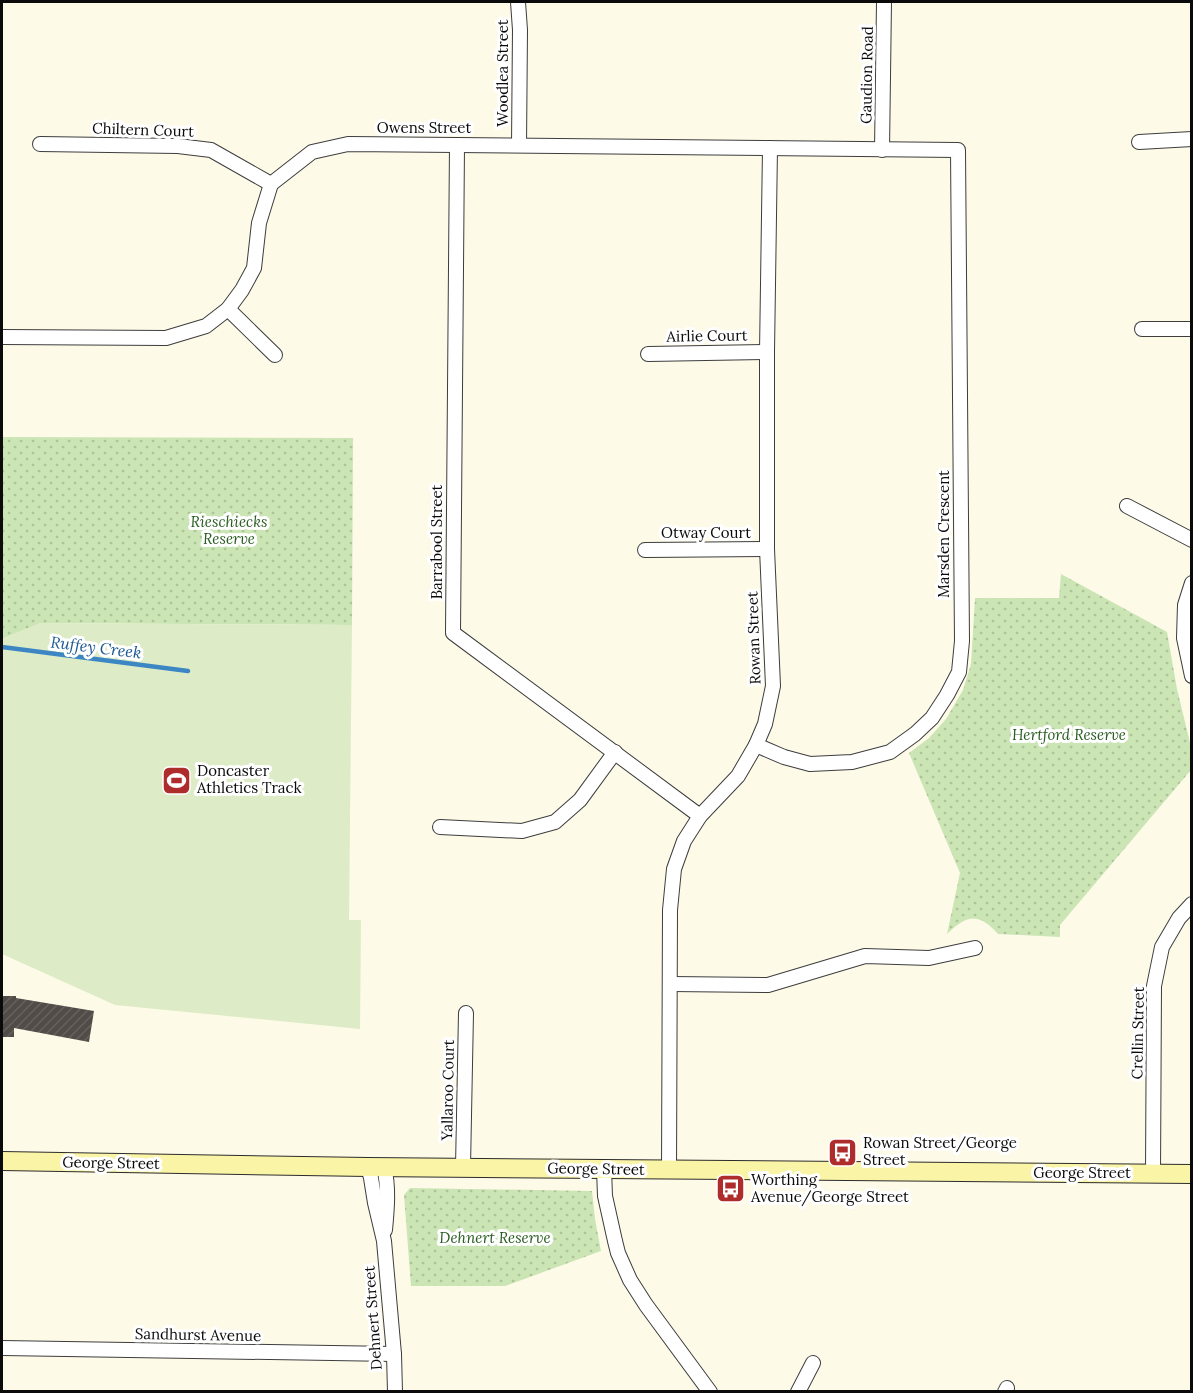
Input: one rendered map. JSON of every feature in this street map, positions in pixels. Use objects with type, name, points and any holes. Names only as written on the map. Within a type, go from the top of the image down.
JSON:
[{"type":"main road","name":"George Street","points":[[2,1161],[376,1167],[1191,1174]]},
{"type":"street","name":"Woodlea Street","points":[[518,2],[520,30],[519,145]]},
{"type":"street","name":"Gaudion Road","points":[[882,150],[884,2]]},
{"type":"street","points":[[1139,142],[1191,139]]},
{"type":"street","name":"Chiltern Court","points":[[40,144],[177,146],[211,150],[271,184]]},
{"type":"street","name":"Owens Street","points":[[271,184],[312,152],[348,144],[958,150]]},
{"type":"street","name":"Barrabool Street","points":[[457,145],[453,633],[700,816]]},
{"type":"street","name":"Rowan Street","points":[[669,1170],[670,910],[674,869],[684,841],[700,816],[738,776],[756,745],[765,724],[773,686],[767,549],[770,148]]},
{"type":"street","name":"Marsden Crescent","points":[[756,745],[784,757],[810,764],[852,762],[890,753],[932,718],[958,672],[962,641],[958,150]]},
{"type":"street","points":[[2,337],[166,338],[206,326],[228,309],[254,268],[259,223],[271,184]]},
{"type":"street","points":[[228,309],[275,355]]},
{"type":"street","points":[[1142,329],[1191,329]]},
{"type":"street","name":"Airlie Court","points":[[648,354],[767,352]]},
{"type":"street","points":[[1127,506],[1191,540]]},
{"type":"street","name":"Otway Court","points":[[645,550],[767,549]]},
{"type":"street","points":[[1191,584],[1185,605],[1184,638],[1191,676]]},
{"type":"street","points":[[440,827],[522,831],[555,822],[580,800],[615,752]]},
{"type":"street","name":"Crellin Street","points":[[1153,1173],[1154,986],[1162,947],[1179,918],[1191,904]]},
{"type":"street","points":[[671,984],[768,985],[865,956],[929,958],[975,948]]},
{"type":"street","name":"Yallaroo Court","points":[[463,1167],[466,1013]]},
{"type":"street","name":"Dehnert Street","points":[[376,1167],[387,1178],[384,1241],[395,1392]]},
{"type":"street","points":[[609,1169],[610,1214],[618,1253],[630,1280],[710,1392]]},
{"type":"street","name":"Sandhurst Avenue","points":[[2,1348],[394,1354]]},
{"type":"street","points":[[798,1392],[813,1363]]},
{"type":"green space","name":"Rieschiecks Reserve","points":[[2,437],[353,438],[352,625],[41,623],[2,639]]},
{"type":"green space","name":"Hertford Reserve","points":[[1061,574],[1167,632],[1177,689],[1191,747],[1191,770],[1060,925],[1060,937],[998,934],[978,919],[967,920],[947,934],[960,873],[909,753],[929,738],[946,719],[963,690],[971,664],[975,598],[1059,598]]},
{"type":"green space","name":"Doncaster Athletics Track","points":[[41,623],[352,625],[349,920],[361,920],[360,1029],[115,1005],[2,954],[2,639]]},
{"type":"green space","name":"Dehnert Reserve","points":[[410,1188],[592,1191],[601,1251],[505,1286],[411,1286],[404,1195]]},
{"type":"building","points":[[2,996],[16,996],[16,998],[94,1011],[89,1042],[14,1028],[14,1037],[2,1037]]},
{"type":"waterway","name":"Ruffey Creek","points":[[2,647],[188,671]]},
{"type":"place","name":"Doncaster Athletics Track","points":[[176,780]]},
{"type":"place","name":"Rowan Street/George Street","points":[[842,1152]]},
{"type":"place","name":"Worthing Avenue/George Street","points":[[730,1189]]}]
